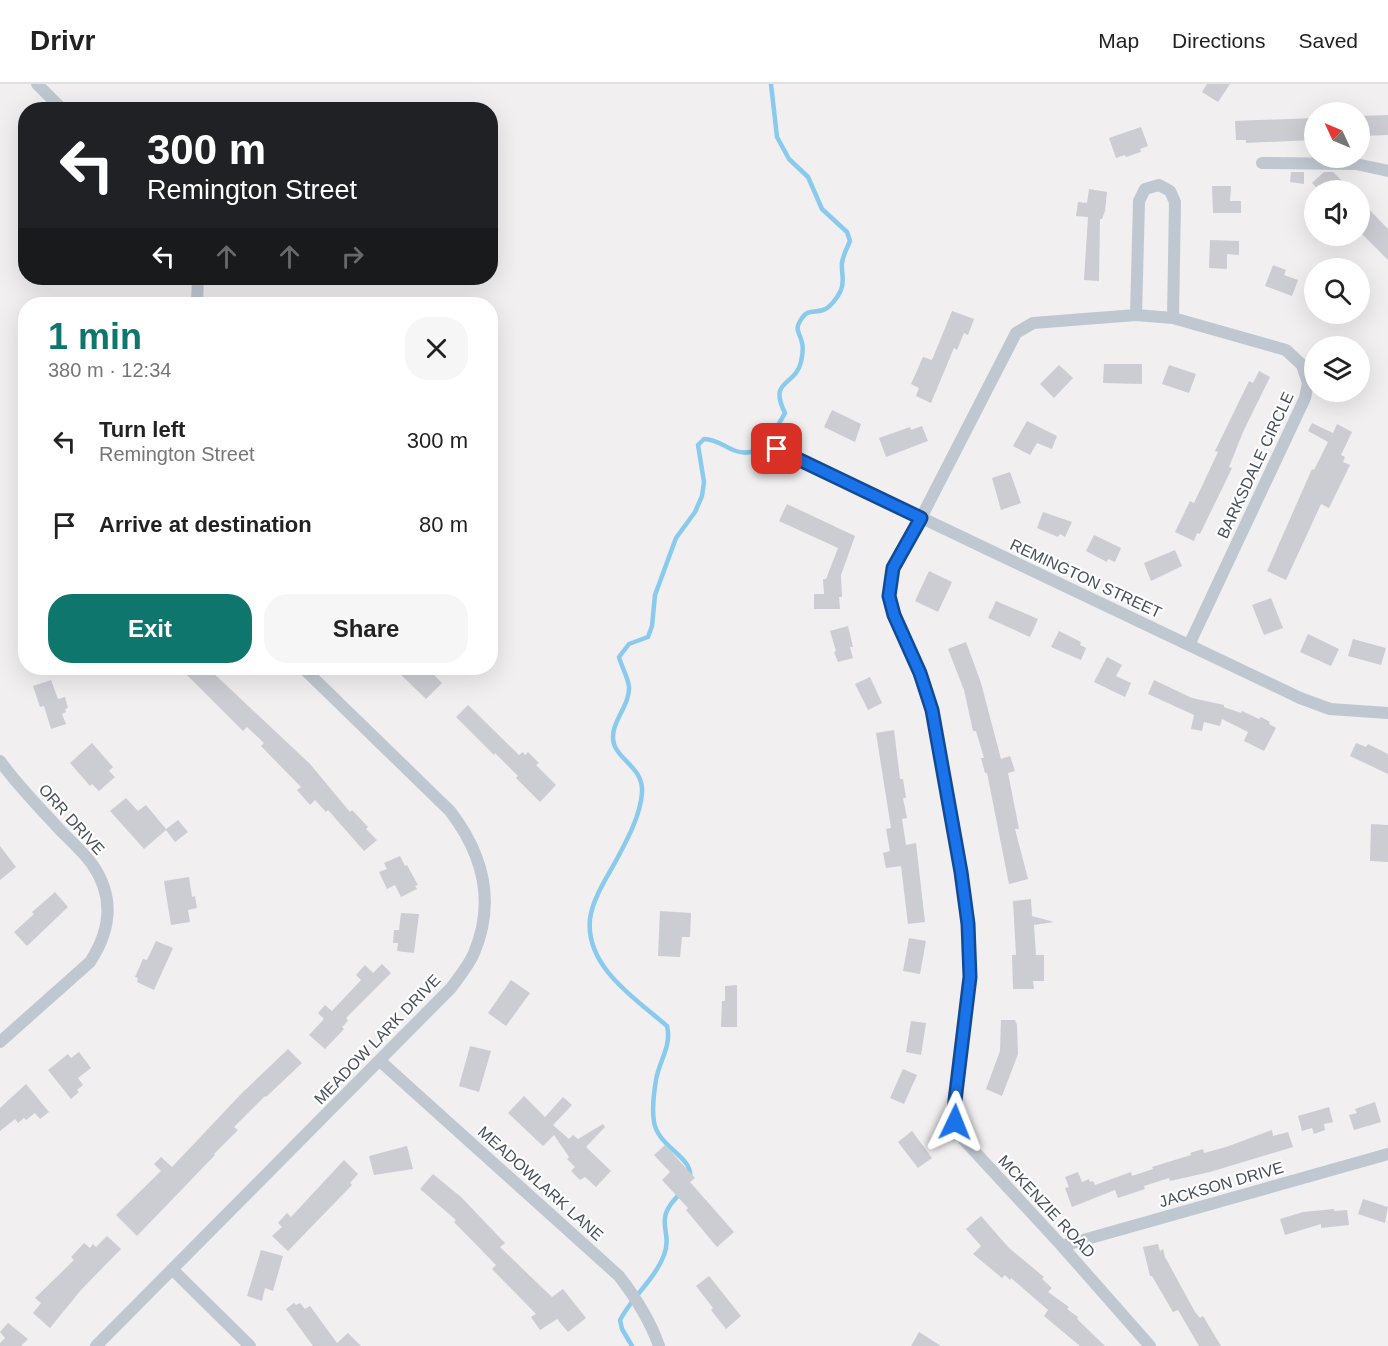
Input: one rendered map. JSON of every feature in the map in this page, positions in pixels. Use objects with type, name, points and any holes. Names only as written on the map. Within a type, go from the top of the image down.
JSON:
[{"type":"street","points":[[37,84],[55,102]]},
{"type":"street","points":[[1262,163],[1356,164],[1388,171]]},
{"type":"street","points":[[1136,315],[1138,201],[1145,189],[1159,185],[1170,191],[1175,202],[1173,318]]},
{"type":"street","name":"BARKSDALE CIRCLE","points":[[921,518],[1016,333],[1033,323],[1136,315],[1173,318],[1286,350],[1302,364],[1308,383],[1305,398],[1189,645]]},
{"type":"street","name":"REMINGTON STREET","points":[[777,449],[1300,698],[1330,709],[1388,713]]},
{"type":"street","name":"MCKENZIE ROAD","points":[[921,518],[893,568],[889,596],[894,615],[920,673],[932,710],[968,924],[970,977],[954,1109],[955,1122],[964,1140],[1150,1346]]},
{"type":"street","name":"MEADOW LARK DRIVE","points":[[96,1346],[451,988],[473,955],[482,931],[485,904],[483,879],[476,853],[464,830],[450,811],[310,675]]},
{"type":"street","name":"ORR DRIVE","points":[[0,761],[13,779],[92,864],[106,892],[108,911],[106,930],[90,962],[0,1042]]},
{"type":"street","name":"MEADOWLARK LANE","points":[[380,1061],[619,1276],[635,1296],[649,1320],[659,1346]]},
{"type":"street","name":"JACKSON DRIVE","points":[[1062,1246],[1388,1154]]},
{"type":"street","points":[[173,1270],[250,1346]]},
{"type":"building","points":[[1207,84],[1230,84],[1218,102],[1202,92]]},
{"type":"building","points":[[1388,115],[1388,135],[1370,136],[1370,116]]},
{"type":"building","points":[[1304,118],[1304,140],[1246,143],[1246,140],[1236,140],[1235,121]]},
{"type":"building","points":[[1141,127],[1148,146],[1140,149],[1141,152],[1116,158],[1109,138]]},
{"type":"building","points":[[1291,172],[1304,172],[1304,184],[1290,182]]},
{"type":"building","points":[[1324,172],[1333,172],[1341,180],[1315,180]]},
{"type":"building","points":[[1212,186],[1231,186],[1230,201],[1241,201],[1241,213],[1213,213]]},
{"type":"building","points":[[1089,189],[1107,192],[1105,211],[1100,219],[1099,281],[1084,280],[1088,217],[1076,216],[1078,202],[1087,203]]},
{"type":"building","points":[[1370,210],[1388,229],[1388,260],[1370,242]]},
{"type":"building","points":[[1210,240],[1239,241],[1239,255],[1227,254],[1227,269],[1209,268]]},
{"type":"building","points":[[1273,265],[1286,270],[1284,275],[1298,280],[1292,296],[1265,286]]},
{"type":"building","points":[[952,311],[974,319],[968,335],[964,333],[957,350],[954,348],[931,403],[916,396],[919,388],[911,384],[923,357],[932,360]]},
{"type":"building","points":[[1104,364],[1142,364],[1142,384],[1103,383]]},
{"type":"building","points":[[1059,365],[1073,378],[1054,398],[1040,384]]},
{"type":"building","points":[[1169,365],[1196,374],[1189,393],[1162,384]]},
{"type":"building","points":[[1259,371],[1270,377],[1243,432],[1229,467],[1232,468],[1200,534],[1197,533],[1194,541],[1175,532],[1190,501],[1194,503],[1218,452],[1215,451],[1249,381],[1253,383]]},
{"type":"building","points":[[832,410],[861,424],[855,442],[824,427]]},
{"type":"building","points":[[1027,421],[1057,436],[1052,449],[1037,443],[1030,455],[1013,446]]},
{"type":"building","points":[[1312,423],[1333,433],[1337,424],[1352,432],[1341,455],[1345,457],[1343,462],[1350,465],[1329,508],[1321,504],[1286,580],[1267,571],[1312,469],[1314,470],[1328,442],[1308,431]]},
{"type":"building","points":[[922,426],[928,441],[886,457],[879,438],[910,427],[911,430]]},
{"type":"building","points":[[1010,472],[1021,503],[1001,510],[992,478]]},
{"type":"building","points":[[787,504],[855,536],[841,575],[840,609],[814,609],[814,594],[824,594],[823,579],[826,579],[838,548],[779,521]]},
{"type":"building","points":[[1043,512],[1072,522],[1065,537],[1060,534],[1058,537],[1037,528]]},
{"type":"building","points":[[1094,535],[1121,548],[1115,562],[1108,559],[1107,562],[1086,551]]},
{"type":"building","points":[[1175,550],[1182,566],[1151,581],[1144,563]]},
{"type":"building","points":[[929,571],[952,582],[938,612],[915,601]]},
{"type":"building","points":[[1271,598],[1283,628],[1264,635],[1252,605]]},
{"type":"building","points":[[996,601],[1038,619],[1030,637],[988,618]]},
{"type":"building","points":[[848,626],[853,658],[838,662],[830,631]]},
{"type":"building","points":[[1059,631],[1081,642],[1080,645],[1086,648],[1081,660],[1051,647]]},
{"type":"building","points":[[1308,634],[1339,649],[1331,666],[1300,652]]},
{"type":"building","points":[[1353,639],[1386,648],[1381,665],[1348,656]]},
{"type":"building","points":[[966,642],[981,683],[1001,759],[1010,756],[1015,771],[1008,773],[1019,829],[1015,829],[1028,879],[1009,884],[987,773],[985,773],[981,758],[984,758],[976,731],[973,731],[964,690],[948,649]]},
{"type":"building","points":[[1107,657],[1122,665],[1116,676],[1131,683],[1125,697],[1094,682]]},
{"type":"building","points":[[187,675],[215,675],[310,764],[350,812],[352,810],[368,827],[366,829],[377,840],[364,851],[328,810],[326,812],[315,800],[310,805],[297,790],[301,787],[261,746],[264,743],[247,727],[243,731]]},
{"type":"building","points":[[401,675],[434,675],[442,683],[426,699]]},
{"type":"building","points":[[870,677],[882,703],[868,710],[855,684]]},
{"type":"building","points":[[51,680],[58,699],[65,697],[68,708],[62,714],[66,724],[51,729],[44,706],[40,707],[33,686]]},
{"type":"building","points":[[1154,680],[1192,698],[1224,705],[1224,707],[1241,713],[1242,711],[1259,719],[1261,717],[1276,728],[1264,751],[1244,741],[1248,732],[1222,719],[1220,726],[1204,722],[1202,731],[1191,729],[1194,715],[1148,694]]},
{"type":"building","points":[[468,705],[519,755],[523,752],[525,755],[528,752],[539,763],[536,765],[556,785],[540,802],[516,778],[518,776],[456,717]]},
{"type":"building","points":[[894,730],[900,779],[903,779],[906,798],[903,798],[907,818],[902,819],[906,845],[916,843],[925,922],[908,924],[901,866],[886,868],[883,853],[890,851],[886,829],[891,828],[876,733]]},
{"type":"building","points":[[92,743],[113,767],[109,771],[115,777],[99,791],[92,784],[90,786],[70,763]]},
{"type":"building","points":[[1356,743],[1366,747],[1368,744],[1388,754],[1388,774],[1350,756]]},
{"type":"building","points":[[126,798],[138,811],[146,805],[166,829],[178,820],[188,832],[175,842],[166,830],[144,849],[110,811]]},
{"type":"building","points":[[1371,824],[1388,825],[1388,862],[1370,861]]},
{"type":"building","points":[[0,846],[16,867],[0,880]]},
{"type":"building","points":[[400,856],[418,885],[415,886],[417,889],[401,897],[395,885],[387,889],[379,872],[387,869],[384,863]]},
{"type":"building","points":[[189,877],[192,897],[195,896],[197,908],[188,910],[190,922],[171,925],[164,881]]},
{"type":"building","points":[[55,892],[68,907],[27,946],[14,932]]},
{"type":"building","points":[[1031,899],[1032,916],[1054,922],[1034,925],[1036,955],[1044,955],[1044,981],[1033,981],[1034,989],[1013,989],[1012,955],[1016,955],[1013,901]]},
{"type":"building","points":[[660,911],[691,913],[690,937],[682,937],[680,957],[658,956]]},
{"type":"building","points":[[401,913],[419,914],[414,953],[397,951],[398,943],[393,943],[394,930],[399,930]]},
{"type":"building","points":[[909,938],[926,941],[920,974],[903,971]]},
{"type":"building","points":[[156,941],[173,948],[154,990],[137,982],[138,978],[135,977],[143,959],[147,960]]},
{"type":"building","points":[[382,964],[391,973],[346,1018],[348,1021],[342,1027],[344,1029],[325,1049],[309,1035],[324,1019],[318,1013],[325,1005],[332,1011],[361,980],[356,975],[365,965],[373,973]]},
{"type":"building","points":[[511,980],[530,993],[506,1026],[488,1013]]},
{"type":"building","points":[[737,985],[737,1027],[721,1027],[725,986]]},
{"type":"building","points":[[1001,1020],[1015,1020],[1018,1054],[1002,1096],[986,1089],[1000,1051]]},
{"type":"building","points":[[911,1021],[926,1023],[921,1055],[906,1052]]},
{"type":"building","points":[[470,1046],[491,1051],[479,1092],[459,1086]]},
{"type":"building","points":[[288,1049],[302,1063],[234,1127],[238,1130],[137,1236],[116,1215],[161,1171],[154,1164],[161,1157],[172,1167],[241,1094]]},
{"type":"building","points":[[79,1052],[91,1068],[78,1078],[83,1085],[71,1099],[48,1070],[68,1054],[71,1058]]},
{"type":"building","points":[[903,1069],[917,1075],[904,1104],[890,1098]]},
{"type":"building","points":[[26,1084],[49,1112],[40,1119],[35,1113],[18,1123],[15,1119],[0,1131],[0,1108]]},
{"type":"building","points":[[524,1096],[545,1117],[563,1097],[572,1105],[553,1125],[569,1139],[573,1135],[578,1139],[603,1124],[605,1127],[586,1147],[611,1171],[596,1187],[585,1177],[580,1180],[571,1171],[575,1167],[567,1159],[569,1157],[554,1135],[543,1146],[508,1113]]},
{"type":"building","points":[[1375,1102],[1381,1122],[1354,1130],[1349,1115],[1357,1113],[1355,1109]]},
{"type":"building","points":[[1329,1107],[1333,1122],[1324,1124],[1325,1130],[1314,1134],[1312,1128],[1302,1131],[1298,1116]]},
{"type":"building","points":[[1272,1130],[1273,1136],[1288,1132],[1293,1147],[1210,1172],[1170,1181],[1169,1178],[1118,1198],[1115,1190],[1072,1207],[1065,1188],[1069,1187],[1065,1177],[1078,1172],[1082,1182],[1089,1179],[1095,1185],[1131,1172],[1132,1176],[1153,1169],[1152,1167],[1203,1149],[1204,1153],[1226,1147]]},
{"type":"building","points":[[912,1131],[932,1158],[918,1168],[898,1142]]},
{"type":"building","points":[[665,1145],[695,1178],[690,1182],[734,1232],[717,1247],[686,1210],[688,1208],[662,1180],[670,1172],[654,1155]]},
{"type":"building","points":[[407,1146],[413,1169],[374,1175],[369,1156]]},
{"type":"building","points":[[344,1160],[358,1174],[350,1183],[352,1185],[288,1251],[272,1236],[282,1227],[278,1223],[287,1213],[291,1217]]},
{"type":"building","points":[[433,1174],[461,1197],[505,1243],[500,1247],[552,1297],[563,1289],[586,1318],[568,1332],[557,1319],[540,1330],[531,1317],[536,1314],[492,1269],[496,1265],[454,1222],[456,1220],[420,1189]]},
{"type":"building","points":[[1363,1199],[1388,1207],[1385,1223],[1358,1214]]},
{"type":"building","points":[[1334,1209],[1334,1211],[1347,1210],[1349,1225],[1321,1228],[1321,1224],[1285,1235],[1280,1219],[1303,1212]]},
{"type":"building","points":[[981,1216],[1009,1248],[1044,1277],[1042,1279],[1052,1288],[1048,1292],[1069,1307],[1067,1309],[1078,1317],[1077,1319],[1105,1346],[1080,1346],[1044,1316],[1048,1310],[1011,1278],[1010,1280],[1005,1275],[1002,1278],[973,1254],[981,1246],[966,1229]]},
{"type":"building","points":[[107,1236],[121,1249],[81,1290],[50,1328],[33,1313],[41,1303],[35,1298],[74,1260],[71,1257],[84,1243],[90,1248],[93,1244],[96,1247]]},
{"type":"building","points":[[1158,1244],[1160,1251],[1163,1249],[1165,1257],[1195,1312],[1200,1318],[1203,1316],[1221,1346],[1199,1346],[1178,1310],[1173,1312],[1150,1276],[1143,1247]]},
{"type":"building","points":[[261,1250],[283,1256],[273,1291],[265,1288],[262,1301],[247,1296]]},
{"type":"building","points":[[709,1276],[741,1316],[726,1329],[696,1286]]},
{"type":"building","points":[[294,1303],[296,1305],[300,1303],[305,1309],[310,1306],[337,1343],[348,1333],[361,1346],[313,1346],[286,1309]]},
{"type":"building","points":[[8,1323],[28,1339],[21,1346],[0,1346],[5,1338],[0,1332]]},
{"type":"building","points":[[919,1332],[941,1346],[911,1346]]},
{"type":"waterway","points":[[690,1177],[686,1163],[662,1138],[654,1122],[655,1085],[667,1047],[667,1026],[628,993],[604,967],[591,936],[590,919],[598,895],[633,826],[642,793],[639,777],[616,750],[614,744],[614,729],[626,702],[629,687],[619,657],[629,644],[648,637],[652,626],[655,595],[676,538],[695,512],[702,496],[704,482],[698,445],[704,439],[708,439],[745,453],[753,451],[766,442],[785,413],[779,394],[781,389],[794,376],[801,362],[803,348],[798,328],[799,322],[807,313],[823,310],[834,302],[842,286],[843,260],[850,241],[847,232],[822,209],[808,177],[789,159],[777,137],[771,84]]},
{"type":"waterway","points":[[632,1346],[622,1329],[620,1320],[660,1264],[666,1246],[667,1210],[682,1192]]},
{"type":"route","points":[[777,449],[921,518],[893,568],[889,596],[894,615],[920,673],[932,710],[968,924],[970,977],[954,1109],[955,1122]]}]
